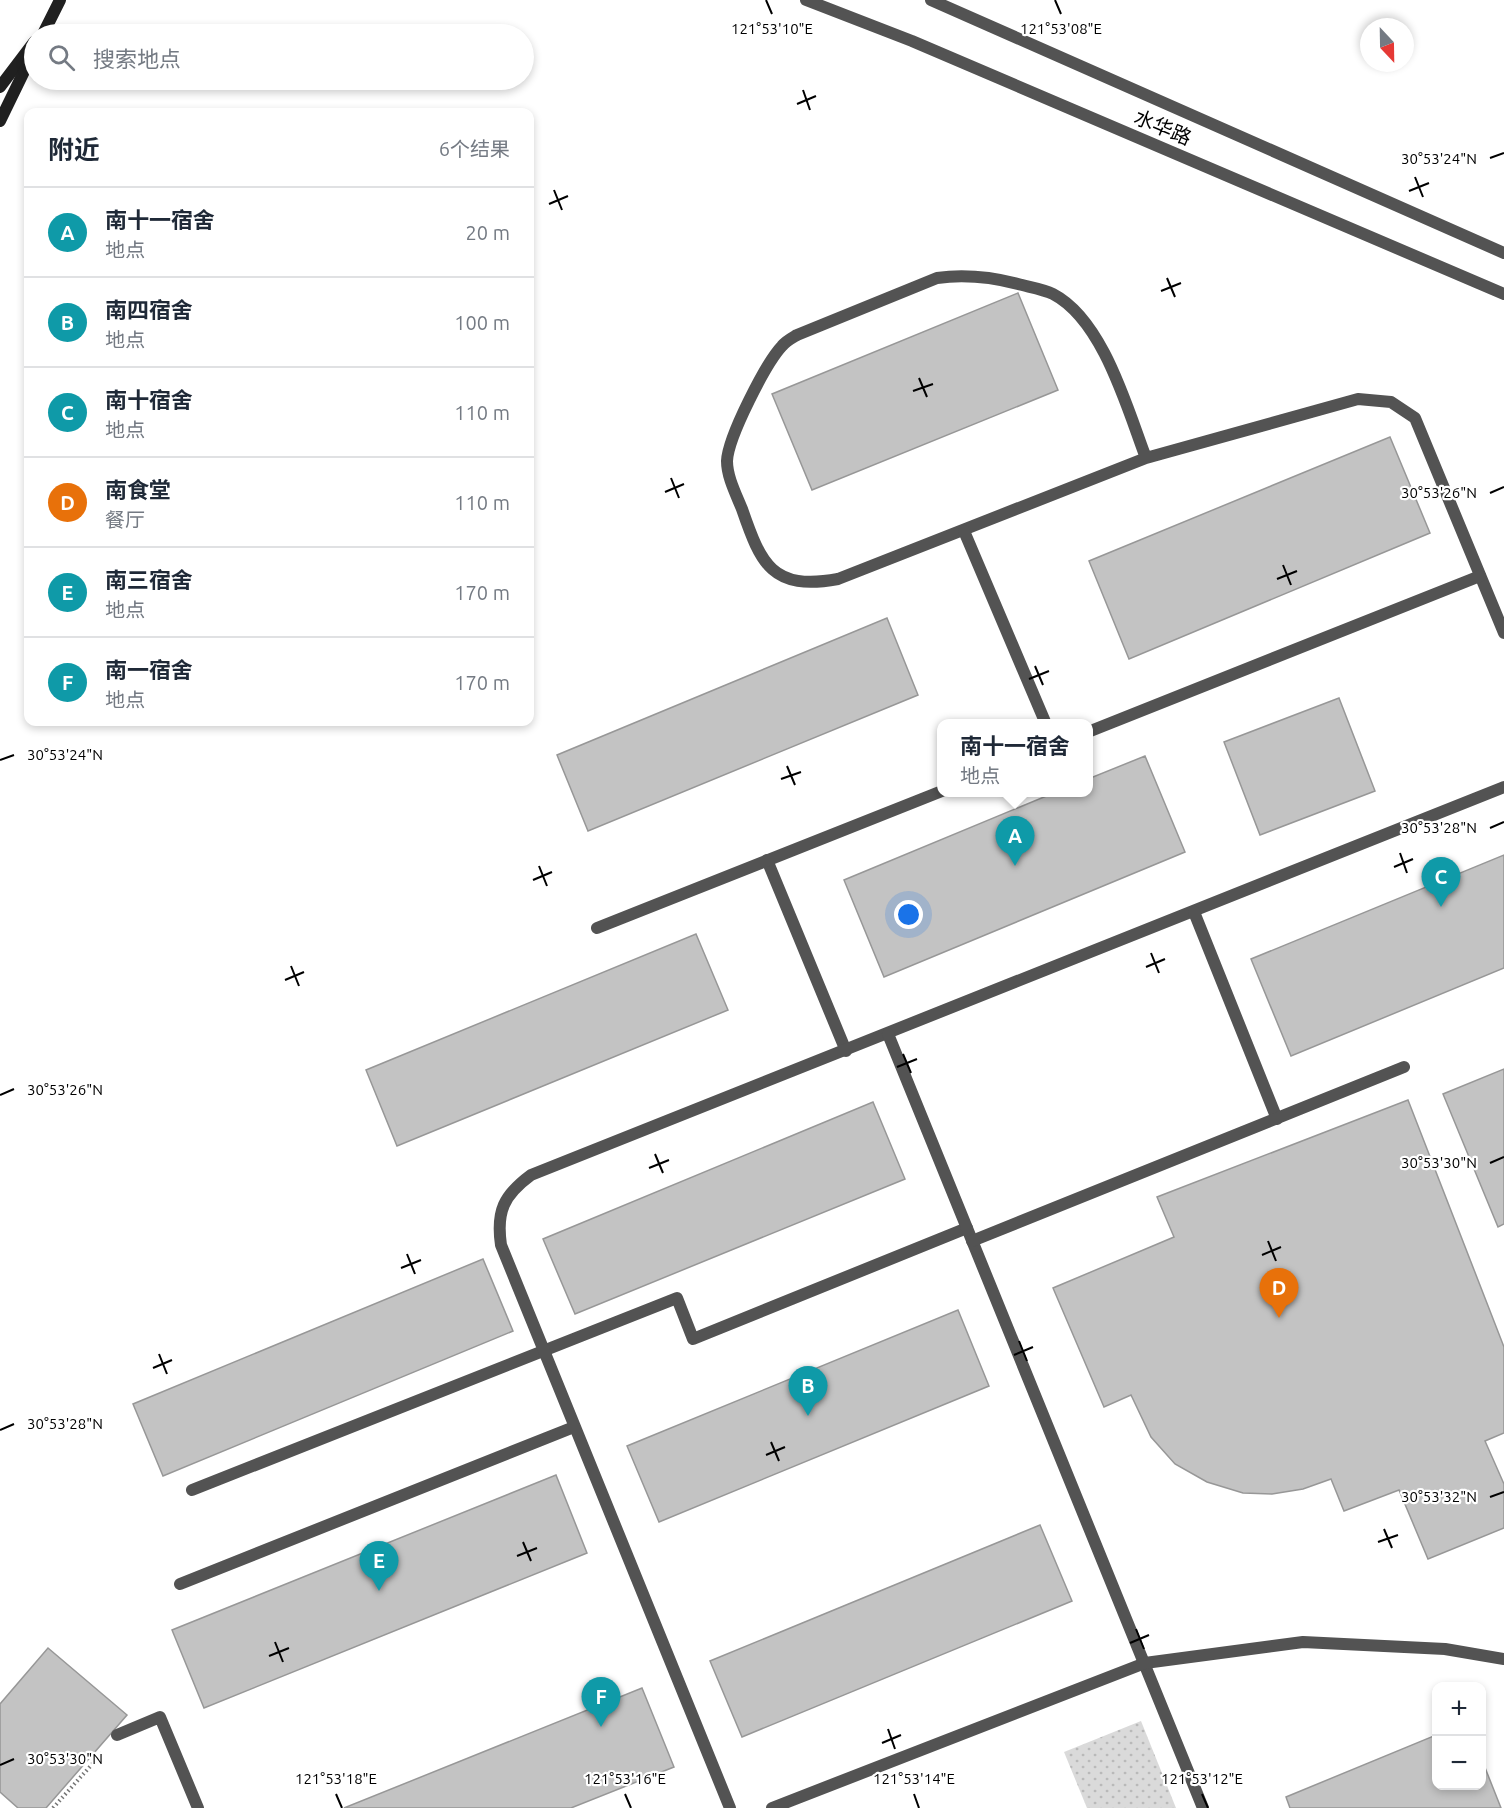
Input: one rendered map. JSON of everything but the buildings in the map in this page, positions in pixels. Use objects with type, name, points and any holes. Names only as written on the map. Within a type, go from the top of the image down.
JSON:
[{"type":"main road","points":[[47,24],[60,0]]},
{"type":"main road","points":[[0,87],[24,55]]},
{"type":"main road","points":[[0,121],[24,72]]},
{"type":"street","name":"水华路","points":[[806,0],[912,41],[1504,294]]},
{"type":"street","name":"水华路","points":[[931,0],[1504,253]]},
{"type":"street","points":[[1146,458],[1102,346],[1071,306],[1052,294],[997,278],[957,275],[937,278],[797,335],[784,344],[770,364],[745,411],[727,460],[729,475],[753,542],[765,562],[779,575],[798,582],[815,583],[838,579],[1146,458],[1358,399],[1391,402],[1415,418],[1504,633]]},
{"type":"street","points":[[964,531],[1044,719]]},
{"type":"street","points":[[1093,730],[1480,576]]},
{"type":"street","points":[[730,1808],[501,1245],[500,1216],[505,1202],[515,1187],[531,1175],[1504,787]]},
{"type":"street","points":[[597,928],[937,793]]},
{"type":"street","points":[[767,860],[846,1051]]},
{"type":"street","points":[[1194,912],[1277,1119]]},
{"type":"street","points":[[888,1034],[1203,1808]]},
{"type":"street","points":[[972,1241],[1404,1067]]},
{"type":"street","points":[[192,1490],[676,1298],[693,1340],[967,1228]]},
{"type":"street","points":[[180,1584],[574,1427]]},
{"type":"street","points":[[772,1808],[1145,1663],[1303,1642],[1445,1648],[1504,1659]]},
{"type":"street","points":[[117,1735],[160,1717],[198,1808]]},
{"type":"path","points":[[53,1808],[117,1735]]},
{"type":"path","points":[[74,1776],[79,1779]]},
{"type":"shaded area","points":[[1141,1721],[1176,1808],[1087,1808],[1064,1752]]},
{"type":"place","name":"南十一宿舍","points":[[1015,866]]},
{"type":"place","name":"南十宿舍","points":[[1441,907]]},
{"type":"place","name":"南食堂","points":[[1279,1318]]},
{"type":"place","name":"南四宿舍","points":[[808,1416]]},
{"type":"place","name":"南三宿舍","points":[[379,1591]]},
{"type":"place","name":"南一宿舍","points":[[601,1727]]}]
